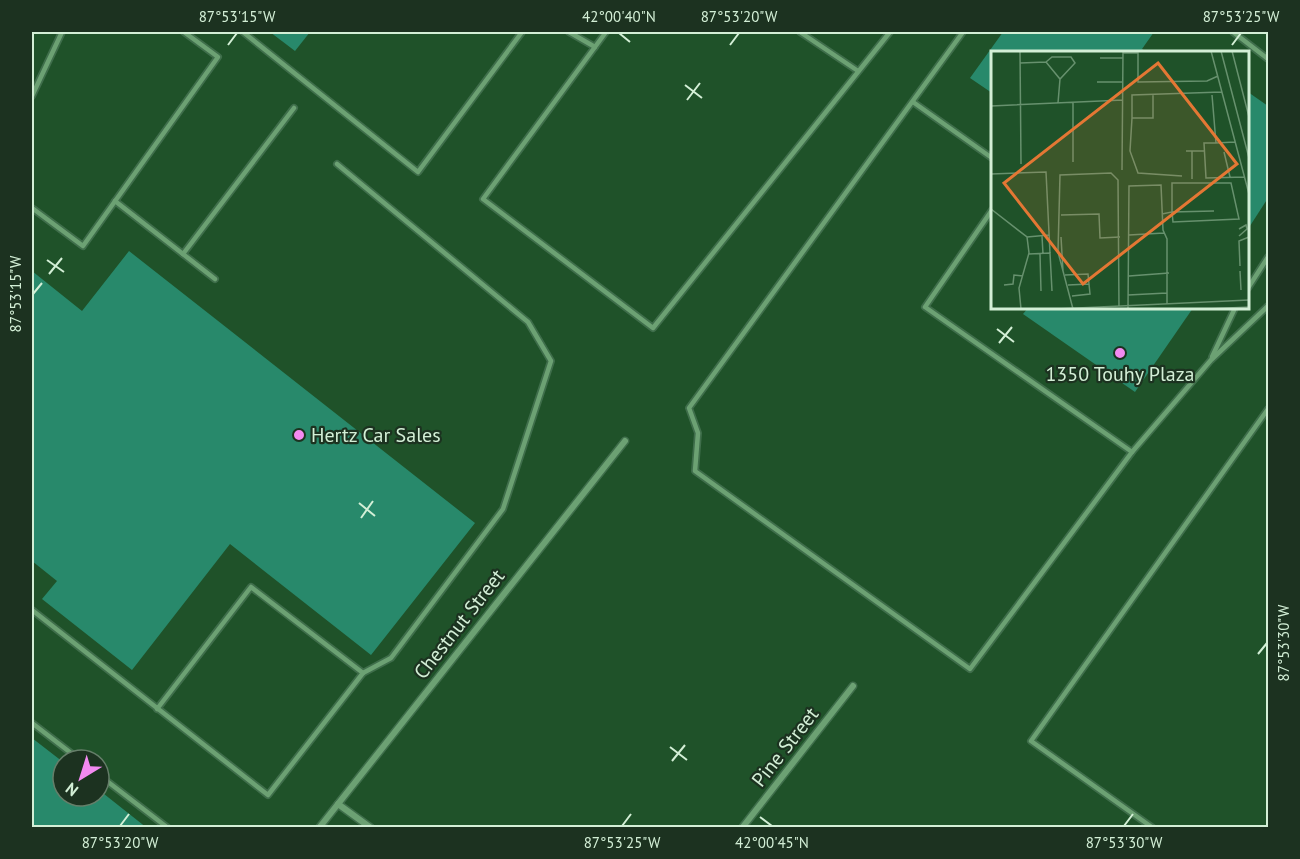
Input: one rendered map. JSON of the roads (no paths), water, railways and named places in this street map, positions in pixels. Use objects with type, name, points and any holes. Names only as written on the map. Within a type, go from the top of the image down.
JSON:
[{"type":"street","name":"Chestnut Street","points":[[319,828],[625,441]]},
{"type":"street","name":"Pine Street","points":[[742,828],[853,686]]},
{"type":"street","points":[[338,804],[370,828]]},
{"type":"lane","points":[[32,96],[62,32]]},
{"type":"lane","points":[[32,208],[83,246],[218,57],[184,32]]},
{"type":"lane","points":[[243,32],[418,172],[522,32]]},
{"type":"lane","points":[[569,32],[595,47]]},
{"type":"lane","points":[[606,32],[483,199],[653,328],[890,32]]},
{"type":"lane","points":[[800,32],[858,71]]},
{"type":"lane","points":[[963,32],[689,408],[699,433],[695,471],[970,669],[1132,452],[1211,360],[1269,306]]},
{"type":"lane","points":[[1233,32],[1269,59]]},
{"type":"lane","points":[[913,102],[991,157]]},
{"type":"lane","points":[[183,254],[294,108]]},
{"type":"lane","points":[[32,610],[268,795],[363,673],[391,658],[503,508],[550,361],[528,322],[337,164]]},
{"type":"lane","points":[[115,201],[215,279]]},
{"type":"lane","points":[[991,213],[925,307],[1132,452]]},
{"type":"lane","points":[[1249,287],[1269,257]]},
{"type":"lane","points":[[1211,360],[1235,309]]},
{"type":"lane","points":[[1153,828],[1031,741],[1269,409]]},
{"type":"lane","points":[[157,709],[251,586],[363,673]]},
{"type":"lane","points":[[32,723],[64,748]]},
{"type":"lane","points":[[111,784],[168,828]]},
{"type":"place","name":"1350 Touhy Plaza","points":[[1120,353]]},
{"type":"place","name":"Hertz Car Sales","points":[[299,435]]}]
